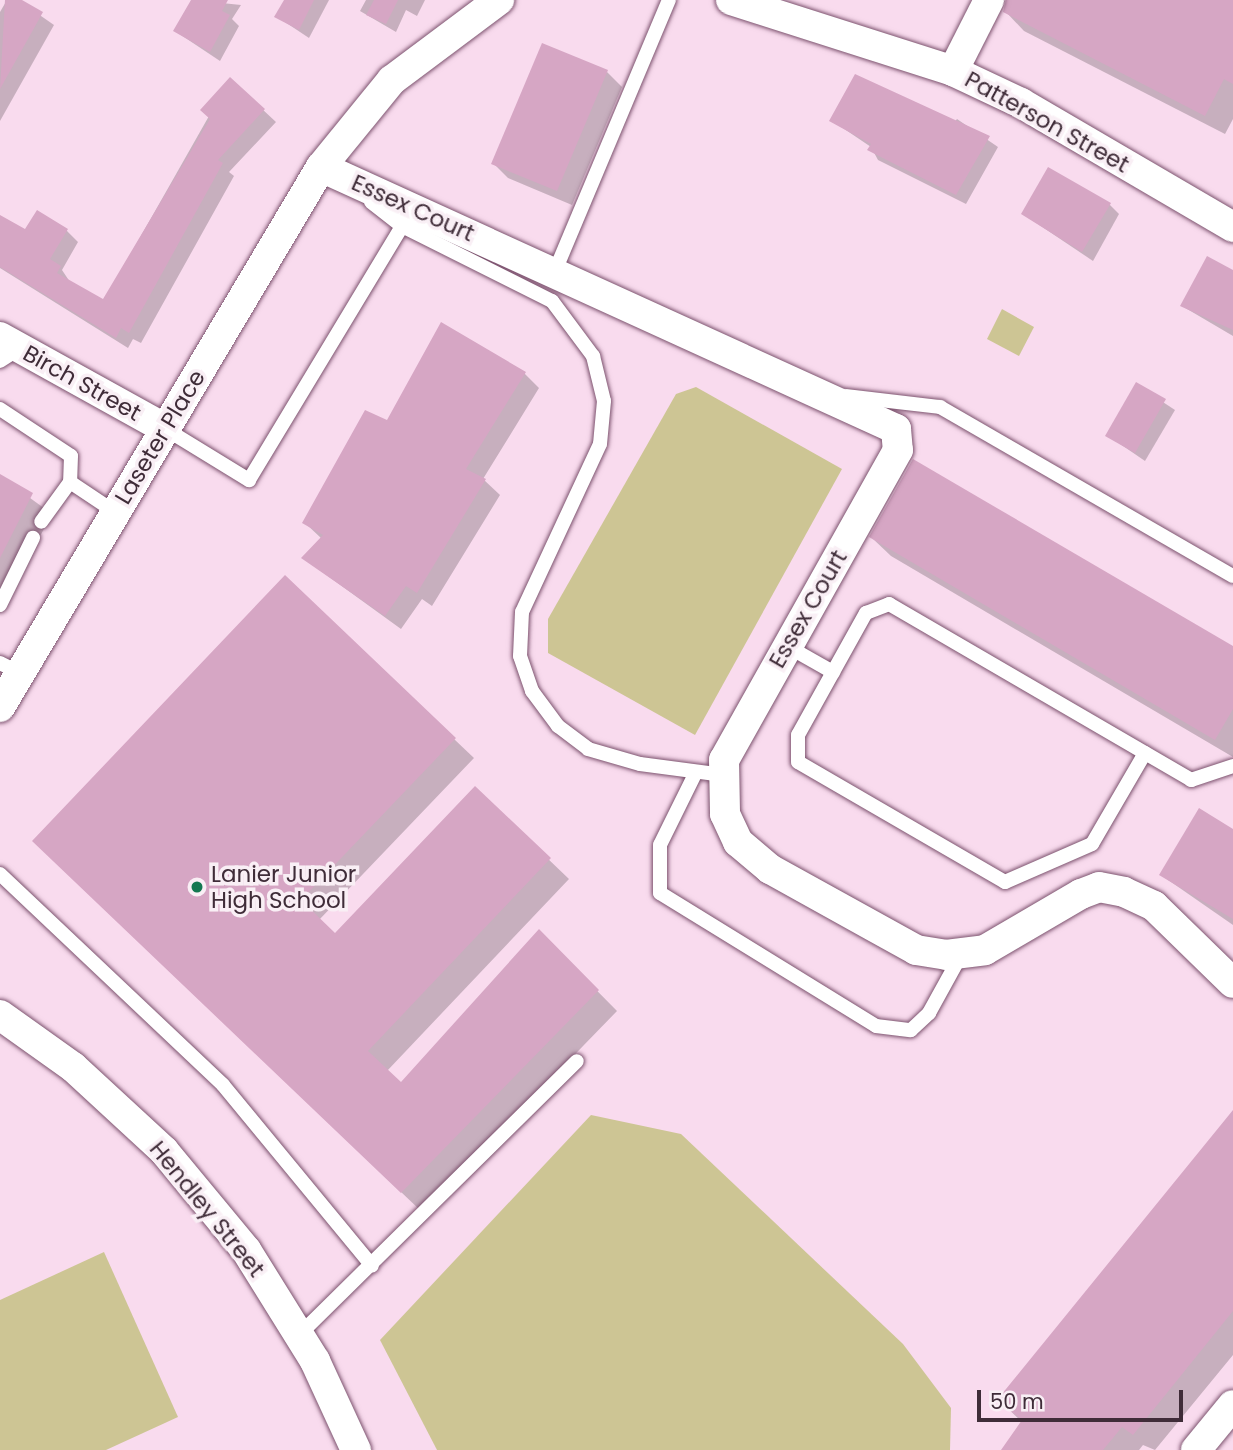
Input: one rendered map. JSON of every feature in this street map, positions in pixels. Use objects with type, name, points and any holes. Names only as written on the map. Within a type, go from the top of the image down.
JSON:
[{"type":"street","name":"Laseter Place","points":[[0,708],[10,668],[116,512],[321,167],[392,80],[499,0]]},
{"type":"street","name":"Patterson Street","points":[[732,0],[953,71],[1021,103],[1233,227]]},
{"type":"street","points":[[953,71],[989,0]]},
{"type":"street","name":"Essex Court","points":[[321,167],[830,394],[896,429],[898,450],[724,760],[710,773],[738,842],[770,869],[916,950],[962,953],[985,950],[1099,887],[1154,906],[1233,983]]},
{"type":"street","name":"Birch Street","points":[[7,349],[164,428]]},
{"type":"street","name":"Hendley Street","points":[[0,1015],[73,1067],[164,1151],[246,1250],[299,1335],[356,1450]]},
{"type":"street","points":[[1196,1450],[1233,1405]]},
{"type":"lane","points":[[555,271],[669,0]]},
{"type":"lane","points":[[321,167],[402,226],[552,301],[593,356],[604,401],[600,444],[522,612],[520,656],[532,691],[558,726],[589,749],[710,773],[660,845],[660,893],[876,1026],[911,1030],[929,1013],[962,953]]},
{"type":"lane","points":[[164,428],[249,480],[402,226]]},
{"type":"lane","points":[[830,394],[940,407],[1233,576]]},
{"type":"lane","points":[[0,409],[71,456],[70,482],[41,522]]},
{"type":"lane","points":[[70,482],[116,512]]},
{"type":"lane","points":[[0,605],[33,538]]},
{"type":"lane","points":[[1145,753],[1093,844],[1005,882],[798,762],[798,735],[866,613],[889,604],[1145,753],[1191,780],[1233,765]]},
{"type":"lane","points":[[787,646],[833,672]]},
{"type":"lane","points":[[0,874],[223,1085],[372,1266]]},
{"type":"lane","points":[[299,1335],[372,1266],[577,1061]]},
{"type":"shaded area","points":[[1002,309],[1034,327],[1019,356],[987,339]]},
{"type":"shaded area","points":[[696,387],[842,469],[695,735],[548,653],[548,619],[676,394]]},
{"type":"shaded area","points":[[591,1115],[681,1134],[903,1344],[951,1408],[950,1450],[437,1450],[380,1340]]},
{"type":"shaded area","points":[[104,1252],[178,1417],[106,1450],[0,1450],[0,1300]]},
{"type":"building","points":[[5,0],[22,0],[43,12],[0,89]]},
{"type":"building","points":[[191,0],[228,0],[222,11],[230,15],[210,52],[173,31]]},
{"type":"building","points":[[284,0],[314,0],[299,30],[274,17]]},
{"type":"building","points":[[374,0],[398,0],[386,24],[366,15]]},
{"type":"building","points":[[1006,0],[1233,0],[1233,84],[1224,79],[1205,116],[1003,12]]},
{"type":"building","points":[[542,43],[608,70],[557,191],[491,164]]},
{"type":"building","points":[[855,74],[990,136],[956,195],[867,150],[871,144],[829,121]]},
{"type":"building","points":[[230,77],[265,109],[218,160],[223,163],[129,333],[121,328],[116,338],[0,267],[0,215],[25,229],[37,210],[68,229],[50,259],[61,266],[57,273],[103,299],[210,119],[200,110]]},
{"type":"building","points":[[1048,167],[1111,203],[1082,252],[1021,214]]},
{"type":"building","points":[[1207,256],[1233,270],[1233,330],[1180,306]]},
{"type":"building","points":[[441,322],[526,372],[466,469],[486,479],[417,593],[406,586],[385,616],[301,558],[323,535],[302,523],[365,410],[387,420]]},
{"type":"building","points":[[1136,382],[1166,399],[1135,453],[1105,436]]},
{"type":"building","points":[[913,459],[1233,646],[1233,709],[1215,740],[869,537]]},
{"type":"building","points":[[0,474],[33,493],[0,558]]},
{"type":"building","name":"Lanier Junior High School","points":[[285,575],[456,738],[301,900],[335,933],[475,786],[551,858],[368,1051],[401,1082],[539,929],[599,990],[401,1193],[32,841]]},
{"type":"building","points":[[1199,808],[1233,829],[1233,919],[1159,875]]},
{"type":"building","points":[[1233,1110],[1233,1311],[1133,1435],[1122,1427],[1103,1450],[1001,1450],[1022,1420],[997,1400]]},
{"type":"place","name":"Lanier Junior High School","points":[[197,887]]}]
